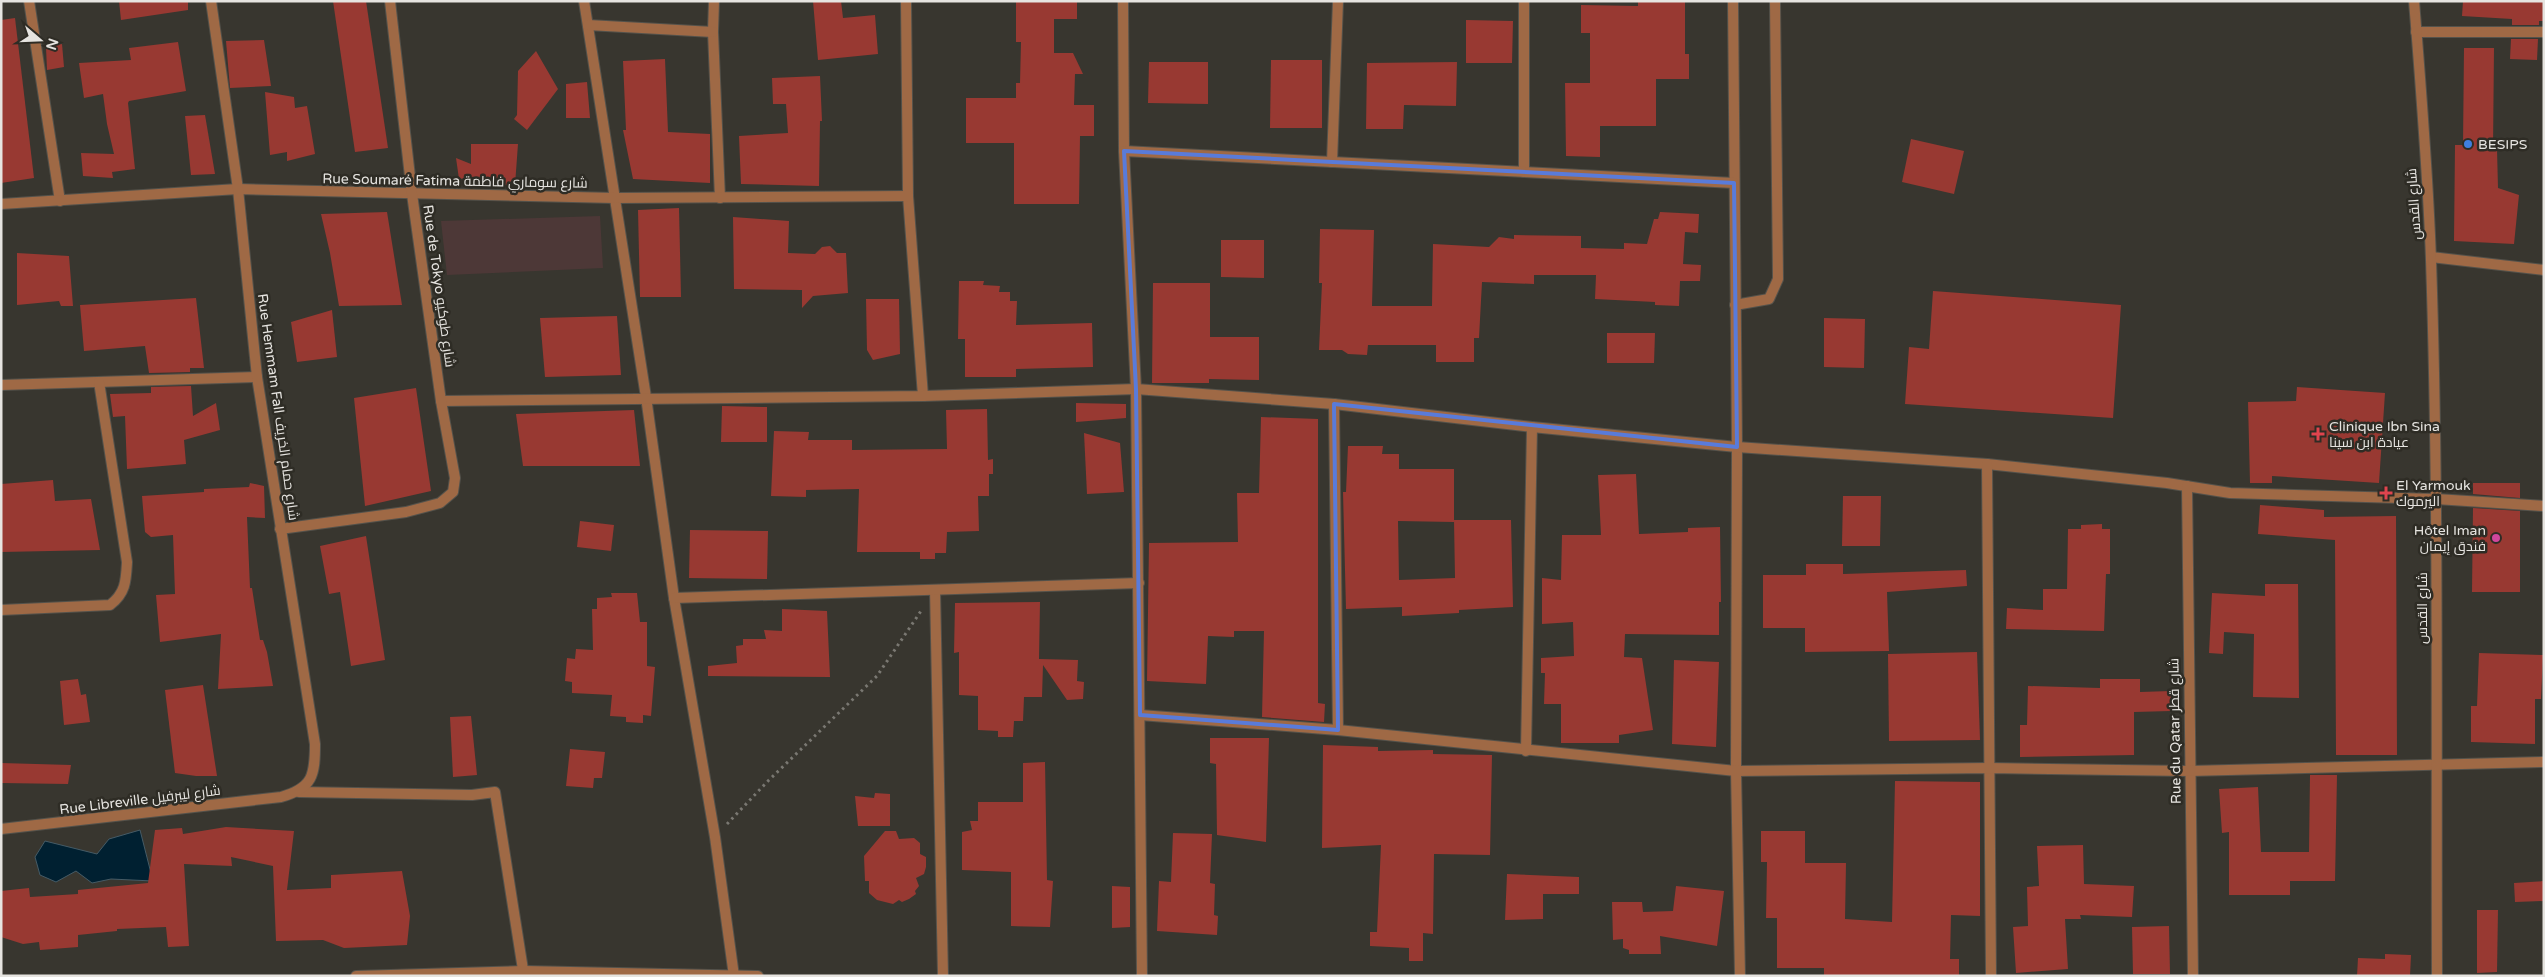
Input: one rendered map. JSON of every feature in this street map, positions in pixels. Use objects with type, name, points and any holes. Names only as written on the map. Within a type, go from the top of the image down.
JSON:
[{"type":"street","points":[[29,1],[60,201]]},
{"type":"street","name":"Rue Hemmam Fall شارع حمام الخريف","points":[[211,1],[238,188],[257,377],[315,744],[315,770],[299,792]]},
{"type":"street","name":"Rue de Tokyo شارع طوكيو","points":[[280,528],[406,512],[440,503],[453,492],[455,478],[441,401],[412,194],[390,1]]},
{"type":"street","points":[[584,1],[646,397],[674,598],[715,837],[734,975]]},
{"type":"street","points":[[714,1],[713,32],[720,198]]},
{"type":"street","points":[[906,1],[908,196],[923,396]]},
{"type":"street","points":[[1123,1],[1124,151],[1136,389],[1142,976]]},
{"type":"street","points":[[1332,162],[1338,1]]},
{"type":"street","points":[[1524,1],[1524,172]]},
{"type":"street","points":[[1733,1],[1737,447],[1736,770],[1740,976]]},
{"type":"street","points":[[1735,306],[1769,299],[1778,280],[1774,1]]},
{"type":"street","name":"شارع القدس","points":[[2414,1],[2431,257],[2436,499],[2437,976]]},
{"type":"street","points":[[588,25],[713,32]]},
{"type":"street","points":[[2416,32],[2544,32]]},
{"type":"street","points":[[1124,151],[1734,183]]},
{"type":"street","name":"Rue Soumaré Fatima شارع سوماري فاطمة","points":[[1,204],[238,188],[615,198],[908,196]]},
{"type":"street","points":[[2431,257],[2544,270]]},
{"type":"street","points":[[1,385],[257,377]]},
{"type":"street","points":[[1,610],[110,605],[120,598],[126,584],[127,562],[99,382]]},
{"type":"street","points":[[441,401],[646,397],[923,396],[1136,389],[1334,404],[1532,427],[1737,447],[1987,464],[2187,486],[2230,493],[2436,499],[2544,506]]},
{"type":"street","points":[[1334,404],[1338,730]]},
{"type":"street","points":[[1526,751],[1532,427]]},
{"type":"street","points":[[1987,464],[1991,976]]},
{"type":"street","name":"Rue du Qatar شارع قطر","points":[[2187,486],[2193,976]]},
{"type":"street","points":[[674,598],[1139,583]]},
{"type":"street","points":[[935,590],[943,976]]},
{"type":"street","points":[[1140,715],[1338,730],[1526,751],[1736,770],[1989,768],[2189,771],[2436,763],[2544,762]]},
{"type":"street","points":[[299,792],[472,795],[495,792],[524,974]]},
{"type":"street","name":"Rue Libreville شارع ليبرفيل","points":[[1,829],[281,797],[299,792]]},
{"type":"street","points":[[356,976],[524,974],[758,976]]},
{"type":"path","points":[[715,837],[768,781],[877,676],[935,590]]},
{"type":"highlighted area","points":[[1124,151],[1734,183],[1737,447],[1334,404],[1338,730],[1140,715],[1136,389]]},
{"type":"shaded area","points":[[600,216],[603,268],[447,275],[441,221]]},
{"type":"water","points":[[140,830],[153,881],[111,879],[92,883],[76,871],[56,882],[40,875],[35,857],[45,841],[97,854],[109,839]]},
{"type":"building","points":[[119,1],[188,1],[188,10],[121,20]]},
{"type":"building","points":[[333,1],[366,1],[388,148],[355,152]]},
{"type":"building","points":[[813,1],[841,1],[843,18],[875,15],[878,54],[818,60]]},
{"type":"building","points":[[1016,1],[1077,1],[1077,19],[1054,19],[1054,53],[1073,53],[1083,74],[1075,74],[1074,105],[1094,105],[1094,136],[1080,136],[1079,204],[1014,204],[1014,143],[966,143],[966,98],[1016,98],[1016,83],[1020,83],[1021,42],[1016,42]]},
{"type":"building","points":[[1638,1],[1685,1],[1685,54],[1689,54],[1689,79],[1656,79],[1656,126],[1600,126],[1600,157],[1566,156],[1565,83],[1590,83],[1590,33],[1581,33],[1581,5],[1638,6]]},
{"type":"building","points":[[2463,1],[2544,1],[2544,21],[2539,21],[2539,25],[2512,25],[2512,19],[2462,16]]},
{"type":"building","points":[[15,18],[34,178],[1,183],[1,20]]},
{"type":"building","points":[[1466,20],[1513,21],[1512,63],[1466,63]]},
{"type":"building","points":[[2511,39],[2538,39],[2537,60],[2510,59]]},
{"type":"building","points":[[264,40],[271,86],[230,88],[226,41]]},
{"type":"building","points":[[178,42],[186,91],[129,101],[128,103],[135,169],[112,172],[113,178],[83,176],[81,153],[114,154],[103,94],[84,98],[79,63],[131,60],[129,48]]},
{"type":"building","points":[[62,44],[64,67],[47,70],[46,47]]},
{"type":"building","points":[[2464,48],[2494,48],[2493,149],[2497,149],[2498,188],[2519,195],[2514,244],[2454,241],[2455,145],[2463,145]]},
{"type":"building","points":[[536,51],[558,89],[527,130],[514,119],[517,115],[518,71]]},
{"type":"building","points":[[665,59],[668,132],[710,134],[710,183],[633,179],[623,130],[626,130],[623,61]]},
{"type":"building","points":[[1271,60],[1322,60],[1322,128],[1270,128]]},
{"type":"building","points":[[1149,62],[1208,62],[1208,104],[1148,103]]},
{"type":"building","points":[[1457,62],[1456,106],[1404,105],[1403,129],[1366,129],[1367,63]]},
{"type":"building","points":[[820,76],[822,121],[820,121],[819,186],[741,184],[739,136],[788,133],[786,104],[773,104],[772,78]]},
{"type":"building","points":[[587,82],[590,118],[566,118],[566,84]]},
{"type":"building","points":[[265,92],[294,97],[295,108],[307,106],[315,154],[287,161],[287,152],[270,155]]},
{"type":"building","points":[[205,115],[215,174],[191,175],[185,116]]},
{"type":"building","points":[[1911,139],[1964,151],[1954,194],[1902,182]]},
{"type":"building","points":[[471,144],[518,144],[515,185],[470,186],[467,178],[459,179],[456,158],[471,164]]},
{"type":"building","points":[[679,208],[681,297],[640,297],[638,210]]},
{"type":"building","points":[[387,212],[402,305],[339,306],[321,214]]},
{"type":"building","points":[[1660,212],[1699,214],[1698,233],[1685,232],[1683,264],[1701,265],[1700,281],[1680,281],[1679,306],[1655,305],[1655,302],[1595,299],[1596,275],[1534,275],[1534,284],[1482,282],[1479,338],[1474,338],[1474,362],[1436,362],[1436,345],[1368,345],[1367,355],[1348,354],[1342,350],[1319,350],[1322,283],[1319,283],[1320,229],[1374,230],[1372,306],[1432,306],[1433,244],[1489,247],[1499,237],[1514,239],[1514,235],[1581,236],[1581,248],[1624,249],[1624,243],[1647,244],[1654,219],[1658,219]]},
{"type":"building","points":[[733,217],[789,221],[788,253],[815,254],[822,247],[830,246],[837,253],[846,253],[848,293],[813,296],[802,308],[802,290],[734,289]]},
{"type":"building","points":[[1221,240],[1264,240],[1264,278],[1221,277]]},
{"type":"building","points":[[17,253],[69,256],[73,306],[61,306],[59,301],[17,305]]},
{"type":"building","points":[[959,281],[984,281],[983,285],[1000,286],[999,292],[1010,292],[1010,301],[1017,301],[1016,325],[1092,323],[1093,367],[1016,369],[1016,377],[965,377],[965,339],[958,339]]},
{"type":"building","points":[[1153,283],[1210,283],[1210,337],[1259,337],[1259,380],[1209,379],[1209,383],[1152,383]]},
{"type":"building","points":[[1933,291],[2121,305],[2113,418],[1905,404],[1909,347],[1929,349]]},
{"type":"building","points":[[196,298],[204,368],[190,368],[190,372],[149,373],[145,346],[84,351],[80,305]]},
{"type":"building","points":[[866,299],[899,299],[900,354],[873,360],[867,350]]},
{"type":"building","points":[[332,310],[337,357],[297,362],[291,322]]},
{"type":"building","points":[[617,316],[621,375],[545,377],[540,318]]},
{"type":"building","points":[[1824,318],[1865,319],[1864,368],[1824,367]]},
{"type":"building","points":[[1607,333],[1655,333],[1654,363],[1607,363]]},
{"type":"building","points":[[191,386],[193,416],[216,403],[220,430],[184,440],[186,464],[127,469],[125,416],[113,417],[110,394],[151,393],[151,387]]},
{"type":"building","points":[[2297,387],[2385,393],[2379,483],[2272,476],[2272,483],[2250,483],[2248,402],[2296,401]]},
{"type":"building","points":[[416,388],[431,491],[365,506],[354,398]]},
{"type":"building","points":[[1076,403],[1126,404],[1126,418],[1076,422]]},
{"type":"building","points":[[722,406],[767,407],[767,442],[721,442]]},
{"type":"building","points":[[987,409],[988,460],[993,459],[993,474],[989,474],[989,496],[978,496],[979,531],[947,532],[946,553],[935,553],[935,559],[920,559],[920,552],[857,552],[859,489],[806,490],[806,497],[771,496],[774,431],[809,432],[808,440],[852,440],[852,450],[947,449],[946,410]]},
{"type":"building","points":[[634,410],[640,466],[523,466],[516,414]]},
{"type":"building","points":[[1261,417],[1318,419],[1318,703],[1325,704],[1324,722],[1262,717],[1264,631],[1234,631],[1234,637],[1208,636],[1206,684],[1147,681],[1149,543],[1238,542],[1237,493],[1259,493]]},
{"type":"building","points":[[1084,433],[1120,443],[1124,492],[1087,494]]},
{"type":"building","points":[[1348,446],[1383,446],[1382,454],[1399,454],[1399,469],[1454,469],[1454,520],[1511,520],[1513,607],[1459,610],[1459,613],[1402,616],[1402,607],[1346,609],[1343,492],[1346,492]],"holes":[[[1454,520],[1455,578],[1399,580],[1398,521],[1454,522]]]},
{"type":"building","points":[[1636,474],[1639,534],[1688,532],[1688,528],[1720,527],[1721,602],[1719,602],[1719,635],[1625,634],[1624,657],[1642,658],[1653,730],[1619,735],[1619,743],[1561,743],[1561,704],[1544,704],[1545,673],[1541,673],[1541,658],[1574,656],[1573,622],[1542,624],[1542,578],[1561,580],[1562,535],[1601,535],[1598,475]]},
{"type":"building","points":[[53,480],[55,501],[91,499],[100,550],[1,552],[1,484]]},
{"type":"building","points":[[250,483],[264,486],[265,518],[247,517],[250,588],[252,588],[260,640],[263,640],[267,652],[273,686],[218,689],[221,634],[160,642],[156,595],[175,594],[173,535],[151,537],[145,532],[142,496],[204,492],[204,489],[249,487]]},
{"type":"building","points":[[2473,483],[2520,483],[2520,498],[2473,494]]},
{"type":"building","points":[[1843,496],[1881,496],[1880,546],[1842,546]]},
{"type":"building","points":[[2260,505],[2324,510],[2324,517],[2396,516],[2397,755],[2336,755],[2335,540],[2258,534]]},
{"type":"building","name":"Hôtel Iman فندق إيمان","points":[[2473,508],[2520,511],[2520,592],[2472,592]]},
{"type":"building","points":[[580,521],[614,525],[611,551],[577,547]]},
{"type":"building","points":[[2102,524],[2102,529],[2110,529],[2110,574],[2106,574],[2104,631],[2006,629],[2007,608],[2043,610],[2043,589],[2067,589],[2068,529],[2081,529],[2081,525]]},
{"type":"building","points":[[690,530],[768,531],[767,579],[689,578]]},
{"type":"building","points":[[366,536],[385,660],[351,666],[340,592],[329,594],[320,546]]},
{"type":"building","points":[[1806,564],[1843,564],[1843,574],[1966,570],[1967,586],[1887,592],[1889,651],[1805,652],[1805,628],[1763,628],[1763,575],[1806,575]]},
{"type":"building","points":[[2265,584],[2298,584],[2299,698],[2253,697],[2254,634],[2224,632],[2223,654],[2209,653],[2212,593],[2265,596]]},
{"type":"building","points":[[611,593],[637,593],[640,622],[647,622],[647,666],[655,667],[651,716],[643,715],[643,723],[626,722],[626,717],[610,716],[612,695],[572,693],[572,682],[565,681],[567,658],[575,659],[576,649],[593,650],[592,609],[597,609],[597,598],[612,597]]},
{"type":"building","points":[[1040,602],[1039,659],[1078,660],[1077,681],[1084,682],[1083,699],[1067,700],[1043,665],[1042,697],[1024,697],[1023,721],[1014,721],[1013,737],[998,737],[998,731],[978,730],[978,696],[959,695],[959,652],[954,653],[955,603]]},
{"type":"building","points":[[782,609],[827,611],[830,677],[708,676],[708,666],[737,663],[736,646],[743,645],[743,639],[766,639],[764,630],[782,631]]},
{"type":"building","points":[[1977,652],[1980,740],[1889,741],[1888,654]]},
{"type":"building","points":[[2479,653],[2543,655],[2541,699],[2535,699],[2535,744],[2471,742],[2471,706],[2477,706]]},
{"type":"building","points":[[1674,660],[1719,662],[1716,747],[1672,744]]},
{"type":"building","points":[[78,679],[81,695],[86,694],[90,722],[64,725],[60,681]]},
{"type":"building","points":[[2100,679],[2140,679],[2140,692],[2171,691],[2171,711],[2134,712],[2134,755],[2020,757],[2020,725],[2027,725],[2028,686],[2100,688]]},
{"type":"building","points":[[203,685],[217,776],[175,773],[165,690]]},
{"type":"building","points":[[471,716],[477,775],[453,777],[450,717]]},
{"type":"building","points":[[1210,738],[1269,738],[1266,842],[1217,835],[1216,764],[1210,763]]},
{"type":"building","points":[[1323,745],[1378,747],[1378,751],[1433,750],[1433,754],[1492,755],[1490,855],[1434,854],[1433,934],[1423,933],[1423,961],[1409,961],[1409,948],[1370,946],[1370,932],[1377,932],[1381,845],[1322,848]]},
{"type":"building","points":[[570,749],[605,752],[602,778],[594,778],[593,788],[566,786]]},
{"type":"building","points":[[1045,762],[1047,880],[1053,881],[1050,927],[1011,926],[1011,872],[962,870],[962,832],[972,830],[970,821],[978,821],[978,802],[1023,802],[1023,763]]},
{"type":"building","points":[[1,763],[71,765],[68,784],[1,783]]},
{"type":"building","points":[[2310,775],[2337,775],[2335,881],[2290,881],[2290,895],[2229,895],[2229,832],[2222,833],[2219,789],[2258,787],[2261,852],[2309,852]]},
{"type":"building","points":[[1895,781],[1980,782],[1980,916],[1951,915],[1950,959],[1959,959],[1959,976],[1824,976],[1824,968],[1777,968],[1777,918],[1766,918],[1767,862],[1761,862],[1761,831],[1805,831],[1805,863],[1846,863],[1845,919],[1892,922]]},
{"type":"building","points":[[875,793],[890,794],[890,826],[858,826],[855,796],[874,798]]},
{"type":"building","points":[[226,827],[294,831],[287,890],[331,888],[331,875],[402,871],[410,916],[407,945],[344,948],[323,940],[276,941],[273,866],[231,857],[232,866],[184,864],[189,946],[168,947],[166,927],[117,929],[117,931],[78,935],[78,947],[40,950],[39,942],[23,944],[1,937],[1,891],[29,888],[30,897],[78,894],[78,890],[148,883],[155,830],[182,828],[183,834]]},
{"type":"building","points":[[885,831],[896,831],[899,839],[914,838],[920,843],[920,854],[926,857],[924,874],[916,878],[919,886],[915,891],[916,894],[909,899],[902,902],[899,900],[893,904],[877,900],[869,893],[869,881],[865,881],[864,856]]},
{"type":"building","points":[[1173,833],[1212,834],[1210,883],[1215,884],[1214,915],[1218,916],[1217,935],[1157,931],[1159,881],[1171,882]]},
{"type":"building","points":[[2083,845],[2084,884],[2134,886],[2132,917],[2080,915],[2081,919],[2065,919],[2068,969],[2016,973],[2013,927],[2028,926],[2027,887],[2039,886],[2037,846]]},
{"type":"building","points":[[1507,874],[1579,877],[1579,894],[1543,894],[1543,919],[1505,920]]},
{"type":"building","points":[[2544,881],[2544,901],[2515,902],[2514,883]]},
{"type":"building","points":[[1112,886],[1130,887],[1130,927],[1112,928]]},
{"type":"building","points":[[1676,886],[1724,891],[1717,946],[1660,936],[1661,954],[1629,954],[1629,950],[1623,948],[1623,939],[1613,940],[1612,902],[1642,902],[1643,912],[1673,911]]},
{"type":"building","points":[[2477,910],[2498,910],[2497,972],[2477,973]]},
{"type":"building","points":[[2169,926],[2170,974],[2133,974],[2132,927]]},
{"type":"building","points":[[2385,954],[2411,955],[2410,976],[2357,976],[2358,958],[2385,959]]},
{"type":"place","name":"BESIPS","points":[[2468,144]]},
{"type":"place","name":"Clinique Ibn Sina عيادة ابن سينا","points":[[2318,434]]},
{"type":"place","name":"El Yarmouk اليرموك","points":[[2386,493]]},
{"type":"place","name":"Hôtel Iman فندق إيمان","points":[[2496,538]]}]
